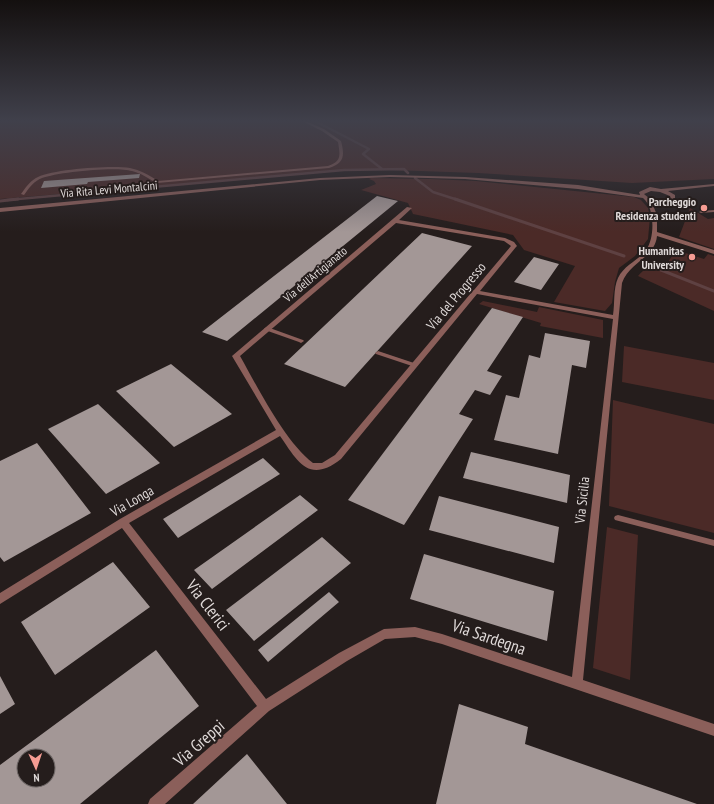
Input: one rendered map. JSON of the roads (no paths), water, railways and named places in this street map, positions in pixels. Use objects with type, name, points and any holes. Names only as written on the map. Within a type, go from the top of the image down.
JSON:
[{"type":"street","name":"Via Rita Levi Montalcini","points":[[0,210],[347,177],[447,177],[578,187],[646,190],[667,190],[714,185]]},
{"type":"street","name":"Via Rita Levi Montalcini","points":[[578,187],[645,198],[657,202],[667,202],[673,200],[684,191],[698,186]]},
{"type":"street","points":[[655,189],[669,193],[674,198]]},
{"type":"street","points":[[646,190],[641,193],[656,213],[667,202]]},
{"type":"street","name":"Via dell'Artigianato","points":[[280,432],[236,356],[409,208]]},
{"type":"street","name":"Via Sicilia","points":[[577,685],[618,304],[618,286],[625,272],[652,248],[655,240],[656,213]]},
{"type":"street","name":"Via del Progresso","points":[[280,432],[309,466],[319,467],[329,464],[338,457],[474,292],[514,246],[512,243],[504,240],[394,221]]},
{"type":"street","points":[[655,233],[714,252]]},
{"type":"street","points":[[474,292],[616,317]]},
{"type":"street","name":"Via Longa","points":[[0,599],[123,522],[280,432]]},
{"type":"street","name":"Via Clerici","points":[[123,522],[266,707]]},
{"type":"street","name":"Via Sardegna","points":[[266,707],[343,657],[384,634],[415,632],[435,637],[714,730]]},
{"type":"street","name":"Via Greppi","points":[[155,804],[266,707]]},
{"type":"lane","points":[[24,194],[30,183],[41,177],[98,169],[128,168],[142,173],[157,182],[329,167],[337,164],[341,158]]},
{"type":"lane","points":[[701,212],[714,211]]},
{"type":"lane","points":[[267,329],[301,340]]},
{"type":"lane","points":[[378,353],[415,365]]},
{"type":"lane","points":[[618,518],[714,543]]},
{"type":"waterway","points":[[367,158],[382,169]]},
{"type":"waterway","points":[[17,199],[344,170],[404,169],[408,173]]},
{"type":"waterway","points":[[415,178],[433,192],[457,200]]},
{"type":"waterway","points":[[0,201],[17,199]]},
{"type":"waterway","points":[[7,200],[17,199]]},
{"type":"waterway","points":[[457,200],[624,256]]},
{"type":"waterway","points":[[646,264],[714,291]]},
{"type":"place","name":"Parcheggio Residenza studenti","points":[[704,208]]},
{"type":"place","name":"Humanitas University","points":[[692,257]]}]
